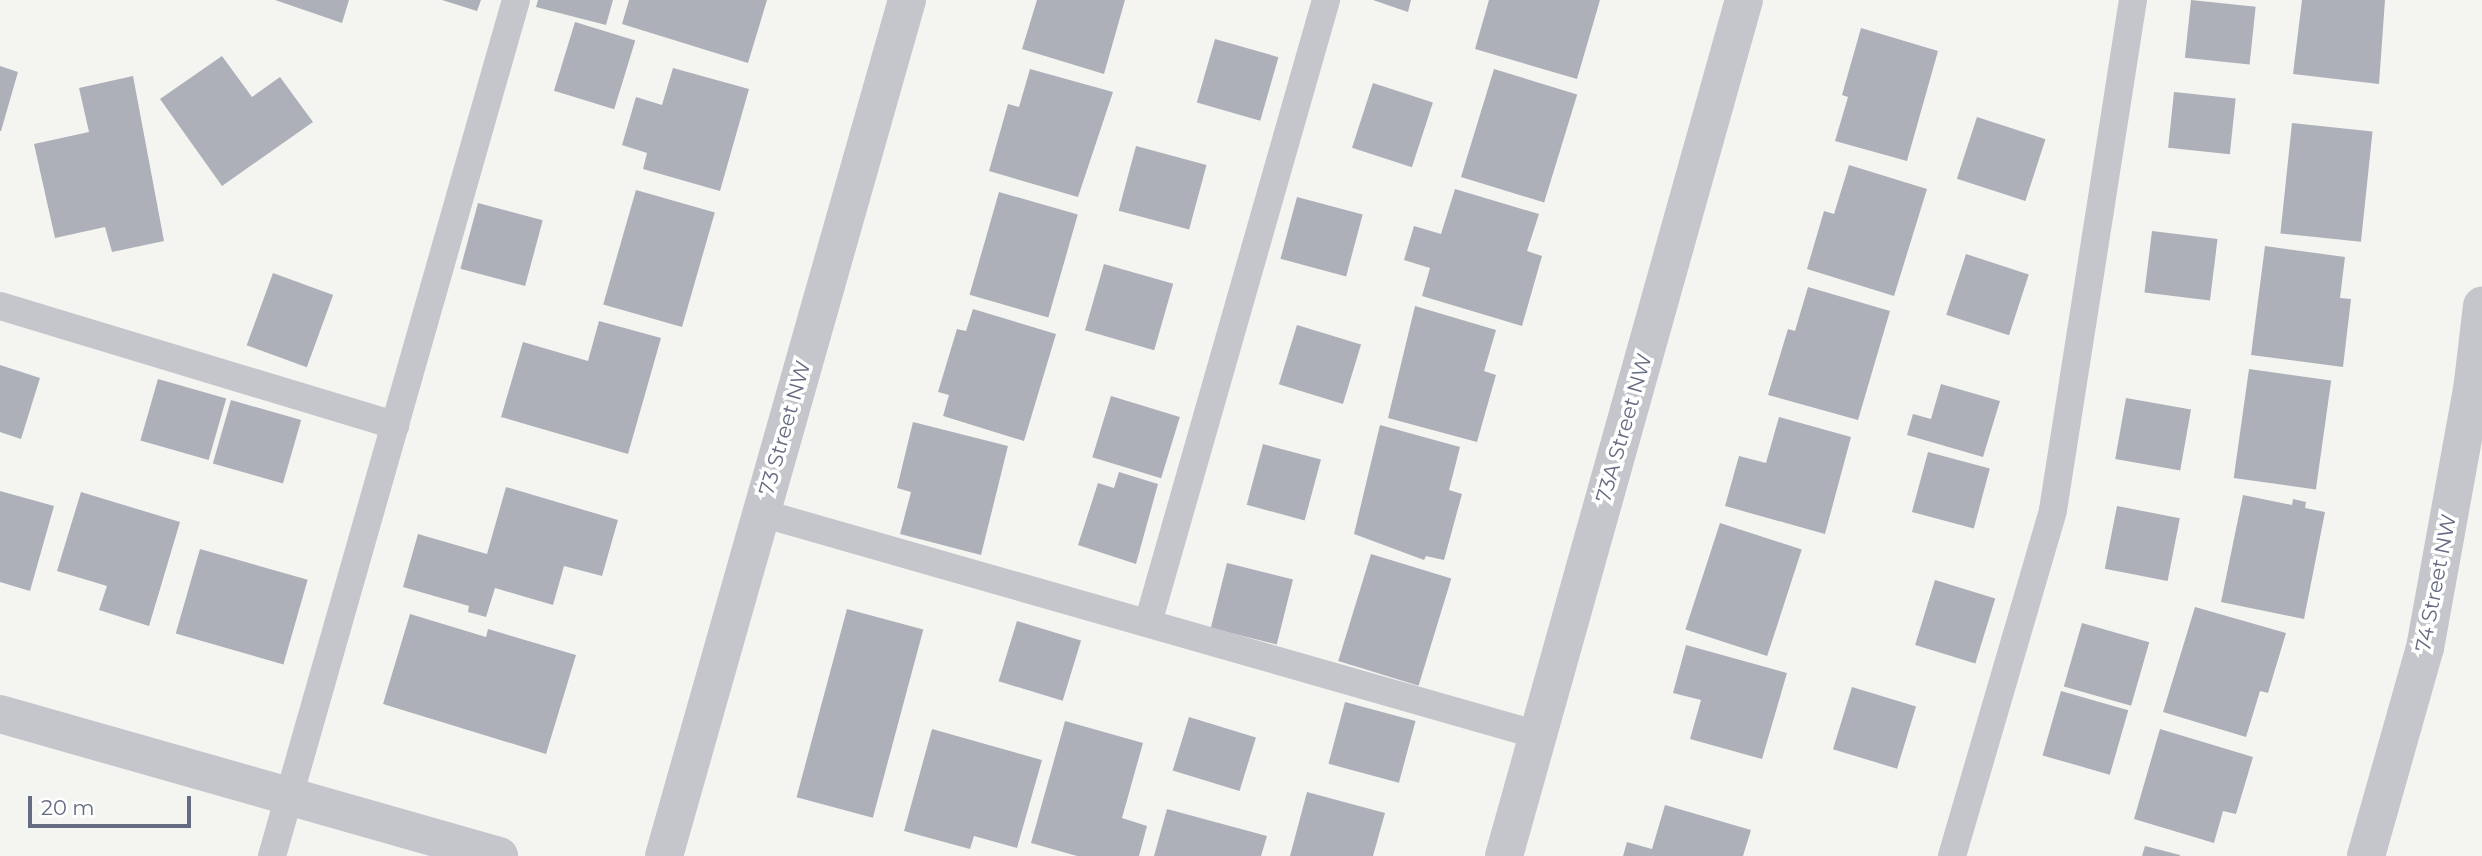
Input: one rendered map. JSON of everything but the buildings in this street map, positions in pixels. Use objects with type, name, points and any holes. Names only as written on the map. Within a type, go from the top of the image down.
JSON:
[{"type":"street","name":"73 Street NW","points":[[664,856],[907,0]]},
{"type":"street","name":"73A Street NW","points":[[1504,856],[1744,0]]},
{"type":"street","name":"74 Street NW","points":[[2366,856],[2425,648],[2472,390],[2482,306]]},
{"type":"street","points":[[0,714],[499,856]]},
{"type":"lane","points":[[272,856],[516,0]]},
{"type":"lane","points":[[1148,623],[1326,0]]},
{"type":"lane","points":[[1952,856],[2053,510],[2133,0]]},
{"type":"lane","points":[[0,306],[395,425]]},
{"type":"lane","points":[[761,513],[1538,735]]}]
